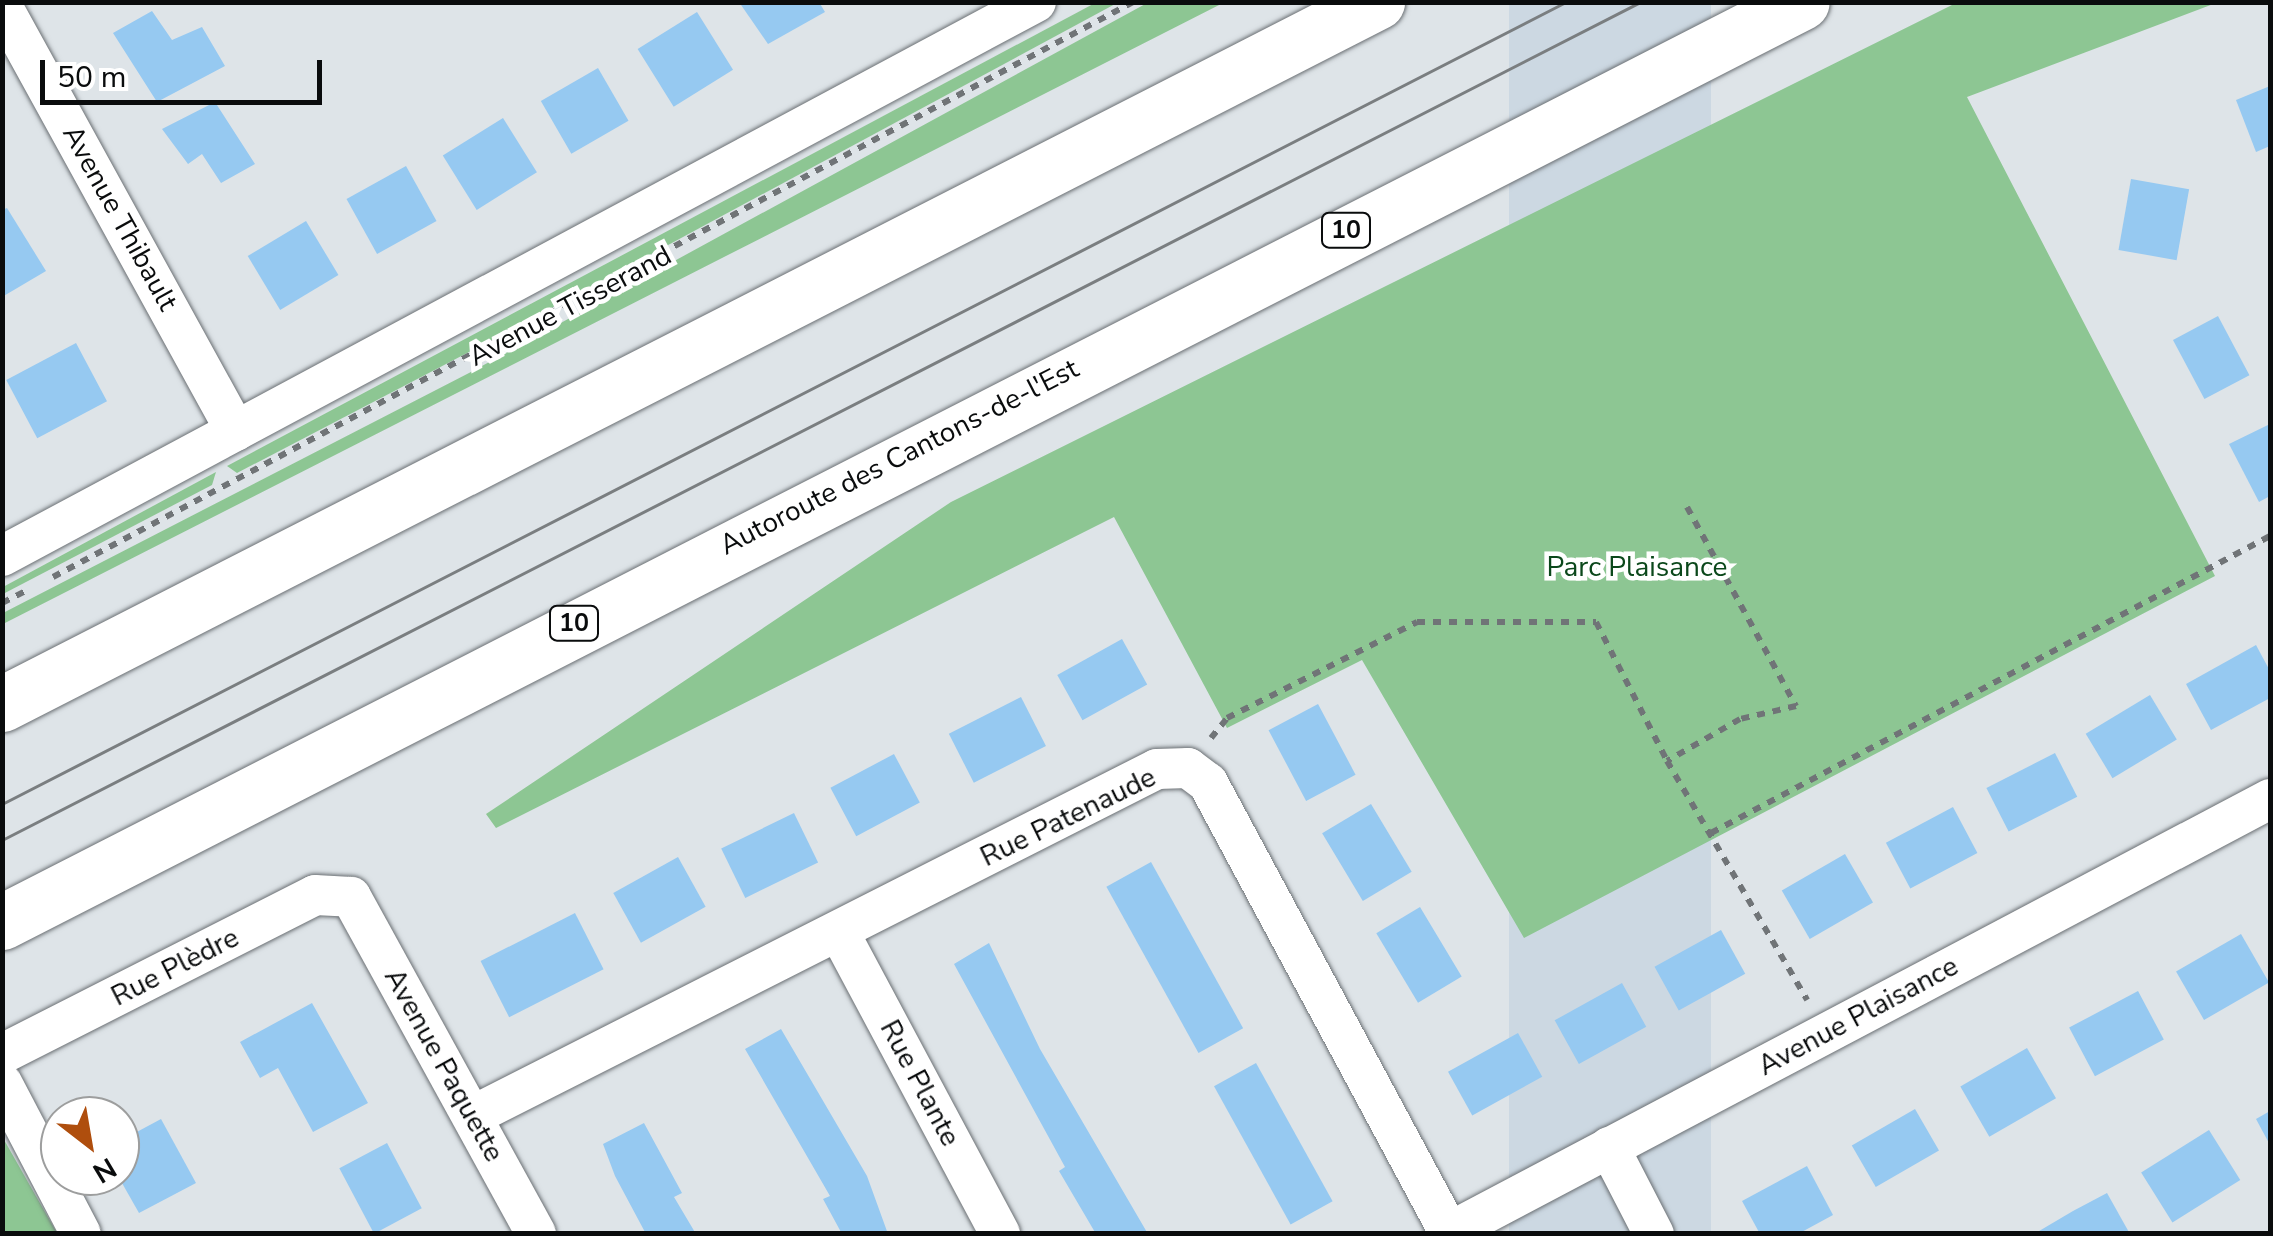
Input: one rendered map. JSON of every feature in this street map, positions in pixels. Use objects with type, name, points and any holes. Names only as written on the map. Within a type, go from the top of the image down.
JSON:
[{"type":"highway","points":[[2,704],[1378,2]]},
{"type":"highway","name":"Autoroute des Cantons-de-l'Est","points":[[2,922],[1802,2]]},
{"type":"street","name":"Avenue Tisserand","points":[[2,556],[1036,2]]},
{"type":"street","name":"Avenue Thibault","points":[[2,6],[236,431]]},
{"type":"street","name":"Rue Patenaude","points":[[472,1116],[1158,769],[1188,768],[1208,783],[1448,1232]]},
{"type":"street","name":"Avenue Plaisance","points":[[1448,1232],[2270,798]]},
{"type":"street","name":"Rue Plèdre","points":[[2,1054],[315,895],[351,897]]},
{"type":"street","name":"Avenue Paquette","points":[[351,897],[536,1234]]},
{"type":"street","name":"Rue Plante","points":[[839,932],[1000,1234]]},
{"type":"street","points":[[2,1082],[82,1234]]},
{"type":"street","points":[[1609,1147],[1654,1234]]},
{"type":"path","name":"Avenue Tisserand","points":[[46,581],[1133,2]]},
{"type":"path","points":[[1668,762],[1740,719],[1796,706],[1687,507]]},
{"type":"path","points":[[1711,833],[2270,536]]},
{"type":"path","points":[[2,604],[29,589]]},
{"type":"path","points":[[1188,768],[1227,718],[1417,622],[1596,622],[1668,762],[1808,1001]]},
{"type":"shaded area","points":[[1509,3],[1711,3],[1711,1234],[1509,1234]]},
{"type":"green space","points":[[1149,2],[1223,3],[3,624],[3,613],[469,373]]},
{"type":"green space","points":[[1095,3],[1117,3],[237,473],[227,466]]},
{"type":"green space","name":"Parc Plaisance","points":[[1956,3],[2216,3],[1967,97],[2215,576],[1524,938],[1362,660],[1227,728],[1114,517],[496,828],[486,814],[951,502]]},
{"type":"green space","points":[[216,472],[212,485],[3,594],[3,587]]},
{"type":"green space","points":[[3,1138],[57,1233],[3,1233]]},
{"type":"building","points":[[739,2],[819,2],[825,12],[768,44]]},
{"type":"building","points":[[152,11],[172,40],[202,27],[225,66],[157,102],[113,33]]},
{"type":"building","points":[[697,12],[733,70],[674,107],[638,49]]},
{"type":"building","points":[[598,68],[628,121],[571,154],[541,101]]},
{"type":"building","points":[[2270,86],[2270,146],[2256,152],[2236,100]]},
{"type":"building","points":[[215,102],[255,164],[221,183],[202,154],[188,164],[162,129]]},
{"type":"building","points":[[503,118],[537,172],[477,210],[443,156]]},
{"type":"building","points":[[406,166],[437,221],[377,254],[347,199]]},
{"type":"building","points":[[2131,179],[2189,189],[2177,260],[2118,250]]},
{"type":"building","points":[[7,208],[46,271],[2,297],[2,210]]},
{"type":"building","points":[[306,221],[338,275],[280,310],[248,256]]},
{"type":"building","points":[[2218,316],[2249,375],[2204,399],[2173,340]]},
{"type":"building","points":[[76,343],[107,401],[37,438],[6,380]]},
{"type":"building","points":[[2270,424],[2270,496],[2259,502],[2229,444]]},
{"type":"building","points":[[1122,639],[1147,684],[1082,720],[1057,675]]},
{"type":"building","points":[[2256,645],[2270,671],[2270,698],[2211,730],[2186,684]]},
{"type":"building","points":[[2150,695],[2177,740],[2112,778],[2086,734]]},
{"type":"building","points":[[1021,697],[1046,746],[974,783],[949,734]]},
{"type":"building","points":[[1318,704],[1356,775],[1306,801],[1269,730]]},
{"type":"building","points":[[2055,753],[2077,797],[2009,832],[1986,788]]},
{"type":"building","points":[[894,754],[920,803],[856,836],[830,788]]},
{"type":"building","points":[[1371,804],[1412,872],[1363,901],[1322,833]]},
{"type":"building","points":[[1953,807],[1977,853],[1910,889],[1886,843]]},
{"type":"building","points":[[794,813],[818,862],[745,898],[721,849]]},
{"type":"building","points":[[1845,854],[1873,902],[1810,939],[1782,890]]},
{"type":"building","points":[[678,857],[706,907],[641,943],[613,893]]},
{"type":"building","points":[[1151,862],[1243,1028],[1199,1053],[1106,887]]},
{"type":"building","points":[[1420,907],[1462,976],[1418,1003],[1376,933]]},
{"type":"building","points":[[575,913],[604,969],[509,1017],[481,961]]},
{"type":"building","points":[[1721,930],[1745,974],[1679,1011],[1655,967]]},
{"type":"building","points":[[2241,934],[2269,982],[2204,1020],[2176,972]]},
{"type":"building","points":[[989,943],[1040,1049],[1148,1234],[1096,1234],[1059,1171],[1065,1167],[954,964]]},
{"type":"building","points":[[1622,983],[1646,1027],[1579,1064],[1555,1020]]},
{"type":"building","points":[[2138,991],[2164,1040],[2095,1076],[2069,1028]]},
{"type":"building","points":[[312,1003],[368,1103],[313,1132],[278,1068],[260,1078],[240,1042]]},
{"type":"building","points":[[781,1029],[867,1176],[888,1234],[842,1234],[823,1199],[830,1196],[745,1049]]},
{"type":"building","points":[[1518,1033],[1542,1077],[1472,1116],[1448,1072]]},
{"type":"building","points":[[2027,1048],[2056,1098],[1989,1137],[1960,1086]]},
{"type":"building","points":[[1256,1063],[1333,1201],[1291,1224],[1214,1086]]},
{"type":"building","points":[[1915,1109],[1939,1151],[1876,1187],[1852,1146]]},
{"type":"building","points":[[2270,1111],[2270,1145],[2256,1119]]},
{"type":"building","points":[[161,1119],[196,1183],[139,1213],[129,1196],[140,1196],[140,1130]]},
{"type":"building","points":[[644,1123],[682,1193],[674,1197],[696,1234],[646,1234],[615,1176],[603,1144]]},
{"type":"building","points":[[2209,1130],[2240,1180],[2172,1222],[2141,1172]]},
{"type":"building","points":[[387,1143],[422,1208],[374,1234],[339,1168]]},
{"type":"building","points":[[1807,1166],[1833,1215],[1798,1234],[1760,1234],[1742,1201]]},
{"type":"building","points":[[2107,1193],[2130,1234],[2034,1234],[2073,1211]]},
{"type":"tram line","points":[[2,804],[1566,2]]},
{"type":"tram line","points":[[2,840],[1640,2]]}]
